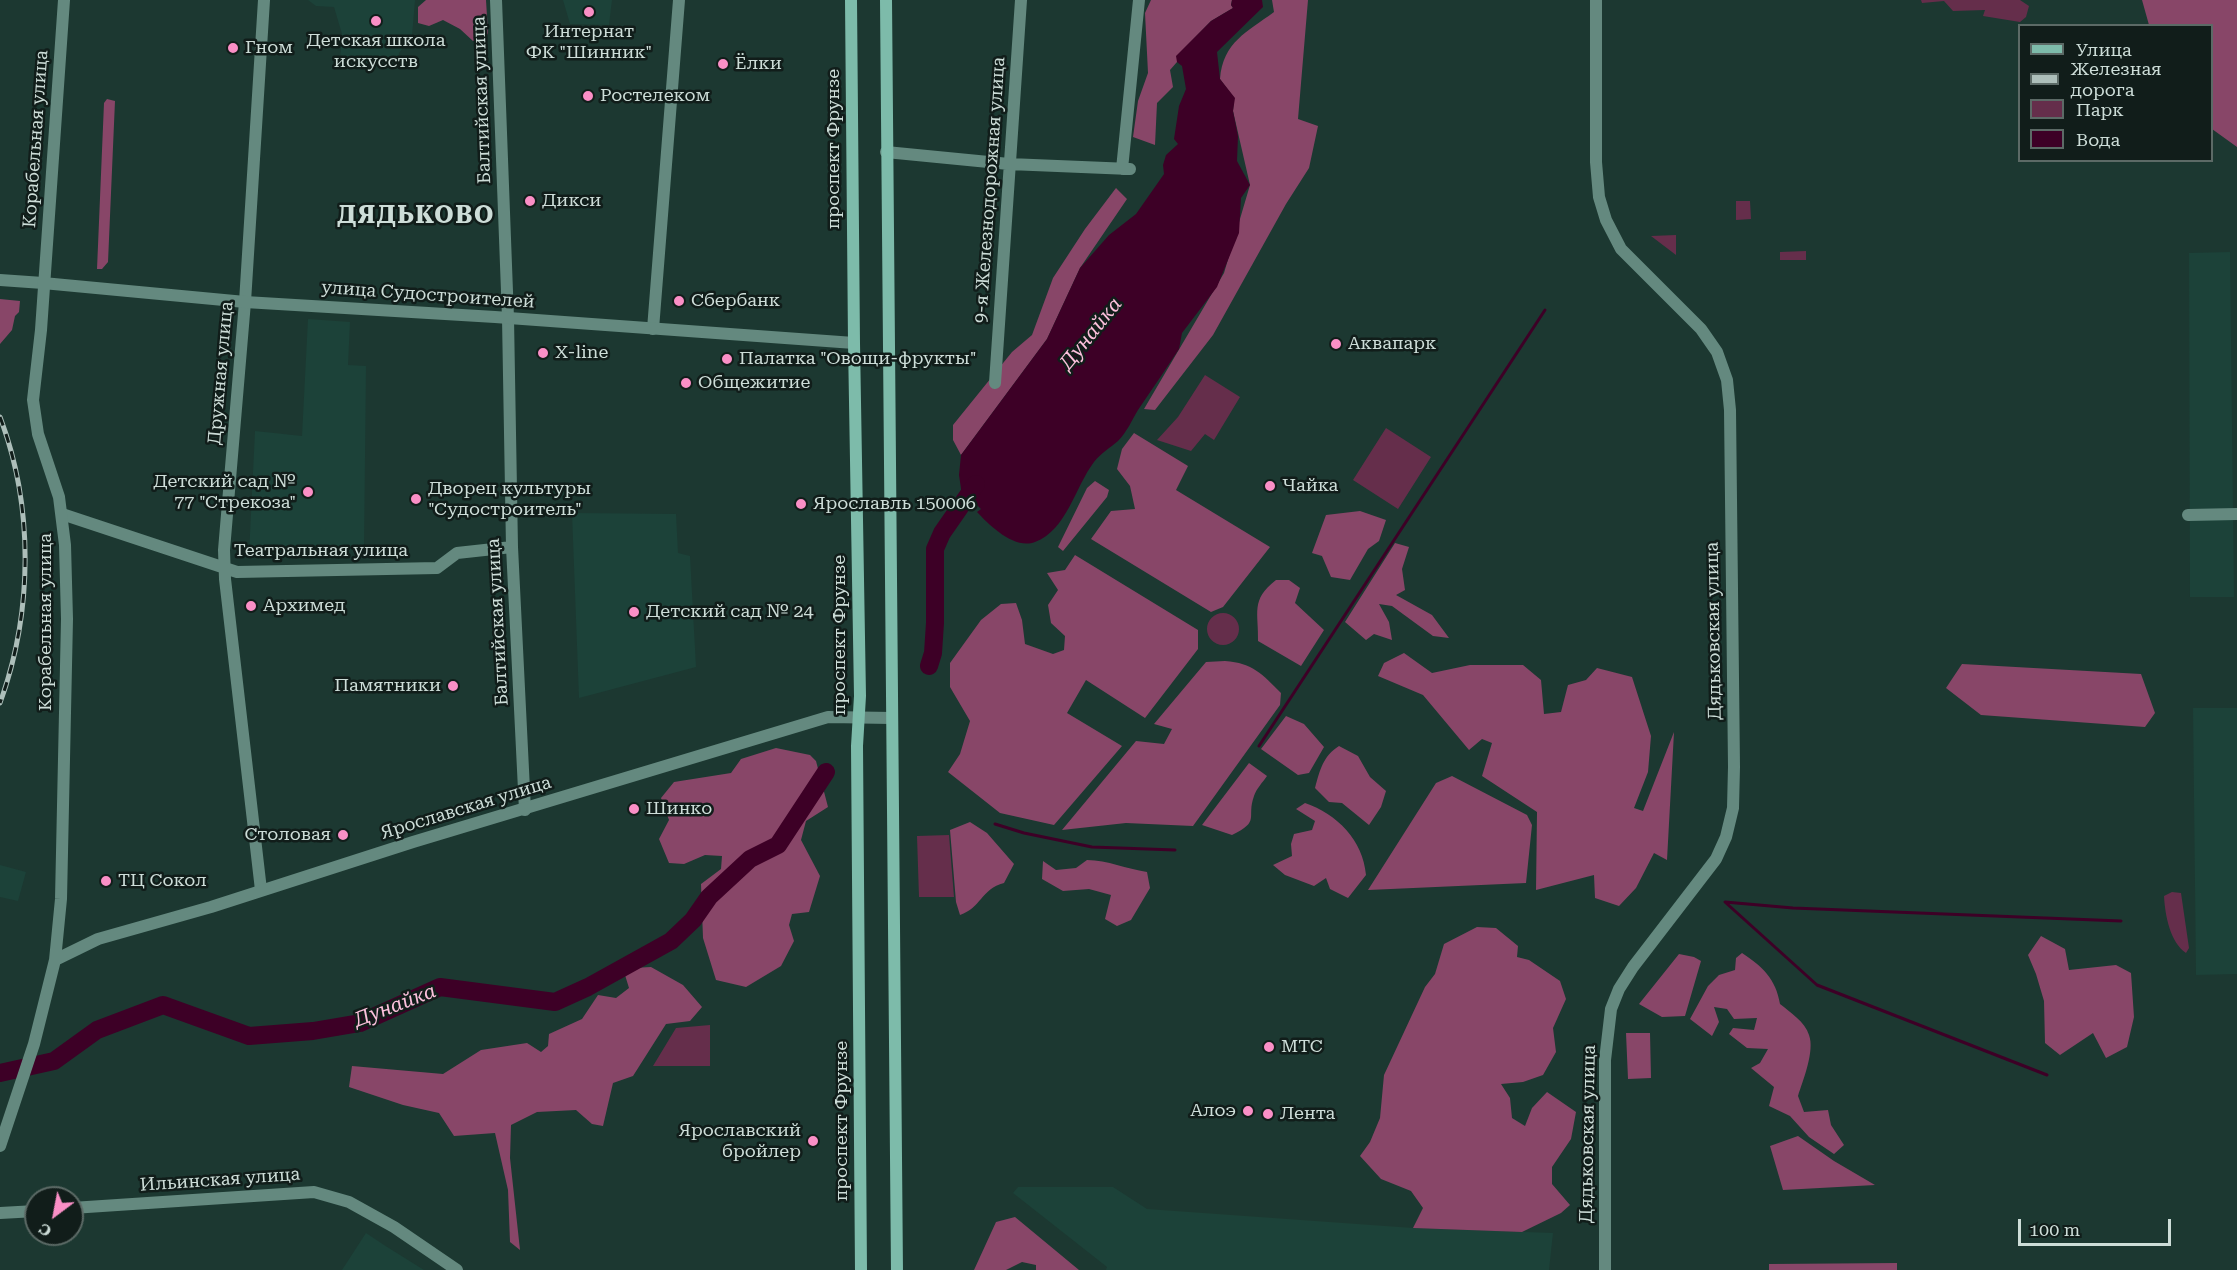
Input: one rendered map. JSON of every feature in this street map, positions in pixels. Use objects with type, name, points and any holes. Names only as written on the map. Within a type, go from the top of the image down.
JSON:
[{"type":"main road","name":"проспект Фрунзе","points":[[851,0],[859,716],[857,746],[861,1270]]},
{"type":"main road","points":[[886,0],[897,1270]]},
{"type":"street","name":"Корабельная улица","points":[[0,1146],[34,1044],[56,960],[61,899],[67,620],[66,556],[58,493],[34,415],[34,385],[41,330],[64,0]]},
{"type":"street","name":"Дружная улица","points":[[261,890],[224,550],[245,302],[264,0]]},
{"type":"street","name":"Балтийская улица","points":[[496,0],[508,318],[512,548],[525,810]]},
{"type":"street","points":[[653,329],[679,0]]},
{"type":"street","name":"9-я Железнодорожная улица","points":[[995,383],[1021,0]]},
{"type":"street","points":[[886,152],[1009,164],[1126,169],[1139,0]]},
{"type":"street","name":"Дядьковская улица","points":[[1596,0],[1596,162],[1599,197],[1606,220],[1621,249],[1701,328],[1717,352],[1727,380],[1730,410],[1733,744],[1733,808],[1726,837],[1716,859],[1633,967],[1619,989],[1611,1009],[1605,1060],[1605,1270]]},
{"type":"street","name":"улица Судостроителей","points":[[0,280],[245,302],[854,343]]},
{"type":"street","name":"Театральная улица","points":[[62,514],[225,570],[237,572],[437,568],[457,554],[512,548]]},
{"type":"street","points":[[2188,515],[2237,514]]},
{"type":"street","name":"Ярославская улица","points":[[56,960],[98,939],[828,717],[892,718]]},
{"type":"street","name":"Ильинская улица","points":[[84,1207],[314,1192],[349,1202],[394,1227],[457,1270]]},
{"type":"street","points":[[0,1213],[24,1212]]},
{"type":"shaded area","name":"Детская школа искусств","points":[[308,0],[415,0],[412,36],[399,53],[398,64],[340,60],[342,34],[334,7],[316,6]]},
{"type":"shaded area","points":[[426,0],[486,0],[488,33],[484,41],[473,41],[460,29],[443,20],[429,26],[418,23],[418,7]]},
{"type":"shaded area","name":"Интернат ФК \"Шинник\"","points":[[563,0],[612,0],[609,25],[570,24]]},
{"type":"shaded area","points":[[1151,0],[1232,0],[1233,8],[1211,21],[1177,56],[1177,62],[1170,70],[1173,87],[1157,103],[1155,145],[1133,137],[1138,101],[1148,73],[1145,13]]},
{"type":"shaded area","points":[[1272,0],[1308,0],[1298,119],[1318,126],[1309,168],[1286,204],[1213,335],[1155,410],[1144,409],[1224,273],[1250,185],[1233,111],[1234,98],[1220,79],[1222,66],[1231,47],[1238,39],[1274,12]]},
{"type":"shaded area","points":[[2142,0],[2237,0],[2237,147],[2213,130],[2213,24],[2149,24]]},
{"type":"shaded area","points":[[107,99],[115,101],[108,262],[102,269],[97,269],[104,103]]},
{"type":"shaded area","points":[[1116,188],[1127,199],[1080,268],[1047,339],[961,455],[953,440],[953,425],[1012,352],[1032,335],[1053,278],[1085,229]]},
{"type":"shaded area","points":[[2230,252],[2234,597],[2190,597],[2189,253]]},
{"type":"shaded area","points":[[0,299],[20,301],[19,312],[15,316],[12,330],[0,344]]},
{"type":"shaded area","name":"Детский сад № 77 \"Стрекоза\"","points":[[308,319],[350,322],[348,365],[366,366],[364,548],[328,554],[249,555],[255,431],[302,436]]},
{"type":"shaded area","points":[[1134,433],[1188,466],[1176,490],[1270,547],[1223,607],[1211,612],[1091,539],[1111,511],[1135,509],[1130,486],[1117,469],[1122,449]]},
{"type":"shaded area","points":[[1095,481],[1109,490],[1107,497],[1063,551],[1058,547],[1087,488]]},
{"type":"shaded area","points":[[1360,511],[1386,520],[1379,541],[1368,549],[1350,580],[1331,577],[1322,556],[1312,553],[1326,515]]},
{"type":"shaded area","name":"Детский сад № 24","points":[[572,513],[676,514],[678,553],[690,556],[696,667],[579,698]]},
{"type":"shaded area","points":[[1395,543],[1409,547],[1402,569],[1405,590],[1396,595],[1432,615],[1449,638],[1433,636],[1392,606],[1379,604],[1389,622],[1392,640],[1374,634],[1366,640],[1345,622]]},
{"type":"shaded area","points":[[1075,555],[1198,630],[1198,649],[1145,718],[1086,680],[1067,713],[1122,746],[1054,825],[1000,813],[948,772],[960,754],[970,721],[950,687],[950,663],[981,620],[1001,604],[1016,603],[1022,620],[1025,644],[1053,654],[1064,650],[1065,636],[1051,623],[1048,605],[1058,590],[1047,573],[1065,570]]},
{"type":"shaded area","points":[[1276,580],[1289,580],[1300,588],[1295,603],[1324,630],[1301,666],[1258,641],[1259,601],[1262,594]]},
{"type":"shaded area","points":[[1404,653],[1432,673],[1470,665],[1523,665],[1541,680],[1544,714],[1561,712],[1568,685],[1586,680],[1597,668],[1632,677],[1651,736],[1648,772],[1634,808],[1643,811],[1674,732],[1667,860],[1654,853],[1636,888],[1619,906],[1595,898],[1594,875],[1536,890],[1537,812],[1482,776],[1492,743],[1482,739],[1469,750],[1423,695],[1378,676],[1384,663]]},
{"type":"shaded area","points":[[1225,661],[1243,664],[1262,675],[1281,693],[1280,705],[1193,826],[1126,823],[1062,830],[1136,741],[1164,744],[1172,729],[1154,724],[1206,662]]},
{"type":"shaded area","points":[[1962,664],[2141,674],[2155,713],[2145,727],[1981,715],[1946,688]]},
{"type":"shaded area","points":[[2193,708],[2237,708],[2237,974],[2196,975]]},
{"type":"shaded area","points":[[1286,716],[1304,724],[1324,747],[1309,773],[1298,775],[1261,749]]},
{"type":"shaded area","points":[[1339,746],[1358,756],[1370,777],[1386,791],[1381,807],[1369,825],[1342,803],[1329,802],[1315,788],[1326,759]]},
{"type":"shaded area","points":[[776,748],[810,755],[816,761],[828,807],[806,821],[801,840],[820,876],[809,912],[792,914],[789,925],[794,941],[781,966],[746,987],[716,980],[703,938],[701,884],[721,869],[722,856],[705,855],[684,864],[669,863],[659,839],[669,820],[661,798],[674,782],[731,773],[741,759]]},
{"type":"shaded area","points":[[1249,763],[1267,776],[1255,793],[1251,818],[1247,826],[1232,835],[1202,825]]},
{"type":"shaded area","points":[[1452,776],[1527,815],[1532,825],[1526,883],[1368,890],[1436,783]]},
{"type":"shaded area","points":[[1305,803],[1338,821],[1360,851],[1366,875],[1348,898],[1330,889],[1326,878],[1314,886],[1285,875],[1273,865],[1292,856],[1291,844],[1294,834],[1312,830],[1315,821],[1296,809]]},
{"type":"shaded area","points":[[970,822],[987,833],[1014,864],[1004,883],[990,890],[972,908],[960,915],[956,902],[950,830]]},
{"type":"shaded area","points":[[1087,860],[1102,861],[1147,872],[1150,888],[1131,920],[1117,926],[1105,919],[1111,895],[1089,889],[1063,891],[1042,879],[1043,861],[1056,870],[1076,868]]},
{"type":"shaded area","points":[[0,865],[26,872],[18,901],[0,897]]},
{"type":"shaded area","points":[[1477,927],[1496,928],[1518,946],[1517,957],[1529,960],[1560,981],[1566,999],[1553,1028],[1556,1052],[1543,1075],[1523,1082],[1501,1084],[1510,1098],[1512,1118],[1525,1126],[1532,1108],[1547,1092],[1576,1112],[1571,1139],[1552,1167],[1552,1184],[1570,1205],[1561,1213],[1522,1232],[1413,1228],[1423,1208],[1411,1191],[1381,1179],[1360,1156],[1370,1142],[1380,1118],[1384,1075],[1425,987],[1435,974],[1444,944]]},
{"type":"shaded area","points":[[2041,936],[2065,949],[2069,970],[2116,965],[2131,973],[2134,1017],[2127,1047],[2106,1058],[2093,1033],[2060,1055],[2045,1043],[2044,1001],[2028,955]]},
{"type":"shaded area","points":[[1742,953],[1767,974],[1775,987],[1780,1004],[1807,1030],[1811,1049],[1798,1096],[1804,1112],[1828,1110],[1831,1125],[1844,1145],[1834,1154],[1809,1137],[1790,1116],[1769,1106],[1774,1087],[1751,1068],[1760,1063],[1768,1049],[1747,1048],[1729,1034],[1733,1028],[1754,1030],[1757,1018],[1734,1019],[1727,1009],[1714,1007],[1719,1022],[1712,1036],[1690,1019],[1708,986],[1719,975],[1735,970],[1736,958]]},
{"type":"shaded area","points":[[1679,954],[1701,961],[1685,1016],[1662,1017],[1639,1004]]},
{"type":"shaded area","points":[[651,967],[683,985],[702,1007],[690,1021],[666,1024],[633,1076],[613,1083],[603,1126],[592,1124],[576,1110],[537,1112],[511,1125],[510,1158],[520,1250],[510,1242],[508,1190],[495,1133],[454,1136],[439,1113],[403,1105],[349,1087],[352,1066],[443,1074],[481,1050],[527,1043],[541,1052],[548,1046],[549,1034],[582,1019],[598,995],[616,998],[629,988],[625,975],[633,968]]},
{"type":"shaded area","points":[[1626,1033],[1650,1033],[1651,1078],[1628,1079]]},
{"type":"shaded area","points":[[1798,1136],[1875,1185],[1783,1190],[1770,1146]]},
{"type":"shaded area","points":[[1018,1187],[1113,1187],[1147,1209],[1413,1228],[1553,1233],[1549,1270],[1106,1270],[1107,1267],[1013,1193]]},
{"type":"shaded area","points":[[1015,1217],[1079,1270],[1036,1270],[1036,1265],[1022,1262],[1006,1270],[974,1270],[996,1222]]},
{"type":"shaded area","points":[[366,1233],[384,1245],[424,1270],[342,1270]]},
{"type":"shaded area","points":[[1897,1263],[1897,1270],[1769,1270],[1769,1264]]},
{"type":"green space","points":[[1921,0],[2020,0],[2029,6],[2026,17],[2020,22],[1983,16],[1985,10],[1953,11],[1944,1],[1922,3]]},
{"type":"green space","points":[[1736,201],[1750,201],[1751,219],[1736,220]]},
{"type":"green space","points":[[1676,235],[1676,255],[1651,236]]},
{"type":"green space","points":[[1806,251],[1806,260],[1780,260],[1780,252]]},
{"type":"green space","points":[[1205,375],[1240,397],[1214,440],[1205,434],[1191,451],[1157,440],[1178,417]]},
{"type":"green space","points":[[1386,428],[1431,457],[1398,509],[1353,480]]},
{"type":"green space","points":[[1223,613],[1234,618],[1239,629],[1234,640],[1223,645],[1212,640],[1207,629],[1212,618]]},
{"type":"green space","points":[[949,835],[954,897],[919,897],[917,836]]},
{"type":"green space","points":[[2172,892],[2181,893],[2189,948],[2186,953],[2172,935],[2167,919],[2164,896]]},
{"type":"green space","points":[[710,1025],[710,1066],[653,1066],[676,1028]]},
{"type":"water","points":[[1232,0],[1262,0],[1263,7],[1217,52],[1220,79],[1235,98],[1233,111],[1238,136],[1237,161],[1250,185],[1241,198],[1239,233],[1217,287],[1182,333],[1179,349],[1127,430],[1094,462],[1063,518],[1055,528],[1035,542],[1027,544],[1011,540],[982,518],[977,512],[981,509],[975,503],[963,502],[959,475],[961,455],[1047,339],[1080,268],[1109,235],[1136,214],[1164,174],[1163,165],[1166,155],[1178,144],[1174,139],[1179,106],[1186,89],[1182,66],[1177,62],[1176,56],[1211,21],[1233,8]]},
{"type":"waterway","points":[[1259,746],[1545,310]]},
{"type":"waterway","name":"Дунайка","points":[[929,666],[933,653],[935,623],[935,549],[942,533],[976,484]]},
{"type":"waterway","name":"Дунайка","points":[[0,1073],[54,1061],[97,1030],[163,1005],[249,1036],[313,1031],[360,1023],[440,987],[555,1002],[588,987],[671,941],[693,920],[709,897],[750,859],[778,845],[826,772]]},
{"type":"waterway","points":[[995,824],[1024,833],[1092,847],[1175,850]]},
{"type":"waterway","points":[[2047,1075],[1817,985],[1725,902],[1793,908],[2121,921]]},
{"type":"railway","points":[[0,417],[19,487],[24,523],[25,560],[19,633],[0,703]]},
{"type":"place","name":"Интернат ФК \"Шинник\"","points":[[589,12]]},
{"type":"place","name":"Детская школа искусств","points":[[376,21]]},
{"type":"place","name":"Гном","points":[[233,48]]},
{"type":"place","name":"Ёлки","points":[[723,64]]},
{"type":"place","name":"Ростелеком","points":[[588,96]]},
{"type":"place","name":"Дикси","points":[[530,201]]},
{"type":"place","name":"Сбербанк","points":[[679,301]]},
{"type":"place","name":"Аквапарк","points":[[1336,344]]},
{"type":"place","name":"X-line","points":[[543,353]]},
{"type":"place","name":"Палатка \"Овощи-фрукты\"","points":[[727,359]]},
{"type":"place","name":"Общежитие","points":[[686,383]]},
{"type":"place","name":"Чайка","points":[[1270,486]]},
{"type":"place","name":"Детский сад № 77 \"Стрекоза\"","points":[[308,492]]},
{"type":"place","name":"Дворец культуры \"Судостроитель\"","points":[[416,499]]},
{"type":"place","name":"Ярославль 150006","points":[[801,504]]},
{"type":"place","name":"Архимед","points":[[251,606]]},
{"type":"place","name":"Детский сад № 24","points":[[634,612]]},
{"type":"place","name":"Памятники","points":[[453,686]]},
{"type":"place","name":"Шинко","points":[[634,809]]},
{"type":"place","name":"Столовая","points":[[343,835]]},
{"type":"place","name":"ТЦ Сокол","points":[[106,881]]},
{"type":"place","name":"МТС","points":[[1269,1047]]},
{"type":"place","name":"Алоэ","points":[[1248,1111]]},
{"type":"place","name":"Лента","points":[[1268,1114]]},
{"type":"place","name":"Ярославский бройлер","points":[[813,1141]]},
{"type":"district","name":"ДЯДЬКОВО","points":[[416,216]]}]
